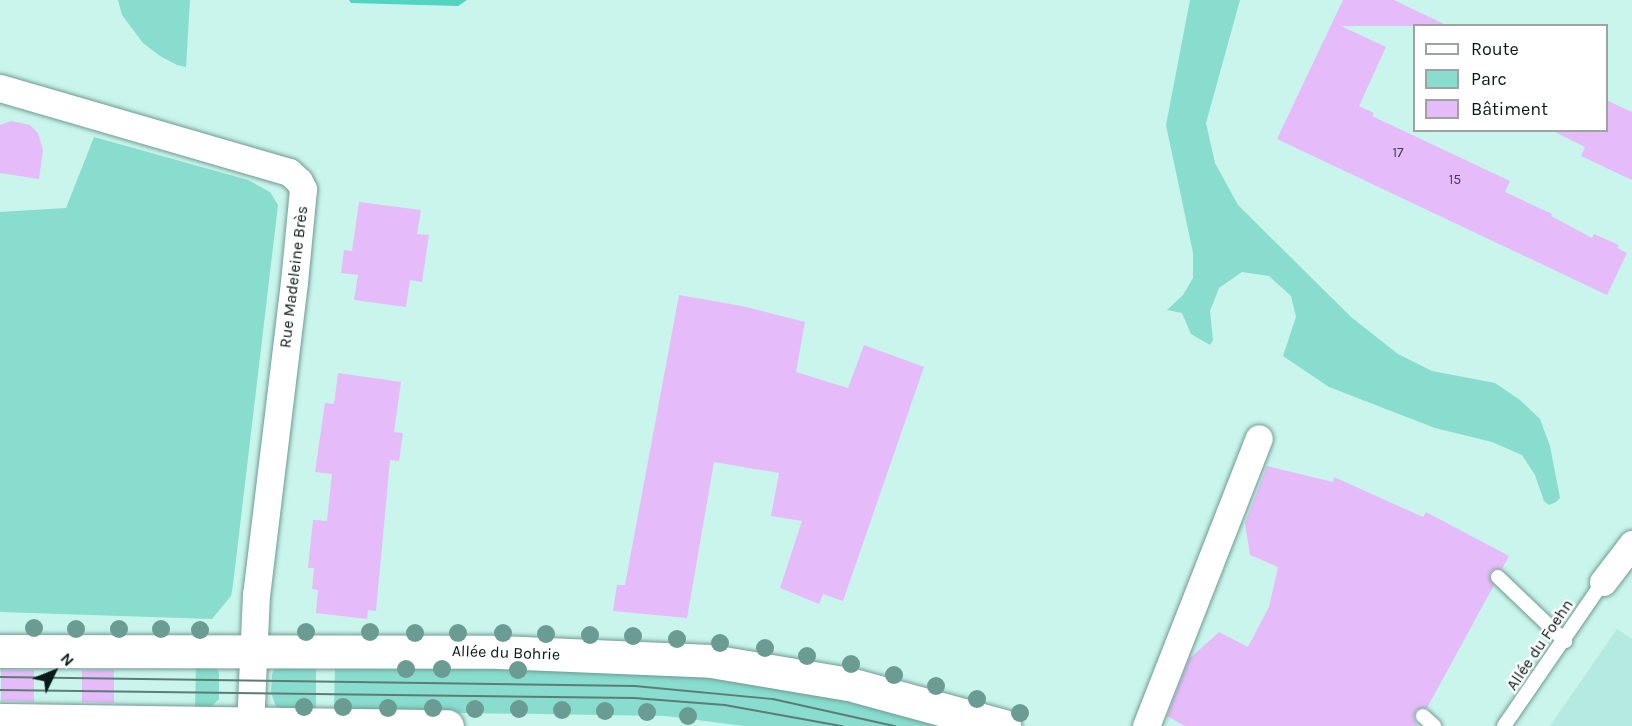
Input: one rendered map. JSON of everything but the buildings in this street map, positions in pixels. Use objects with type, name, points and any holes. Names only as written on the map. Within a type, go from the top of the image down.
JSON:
[{"type":"main road","name":"Allée du Bohrie","points":[[0,651],[499,652],[711,661],[849,684],[1004,726]]},
{"type":"main road","points":[[0,720],[447,726]]},
{"type":"street","name":"Rue Madeleine Brès","points":[[0,88],[289,172],[299,181],[303,189],[251,651],[271,725]]},
{"type":"street","points":[[1146,726],[1259,438]]},
{"type":"street","points":[[1603,582],[1632,544]]},
{"type":"lane","points":[[1498,577],[1564,641]]},
{"type":"lane","name":"Allée du Foehn","points":[[1504,726],[1603,582]]},
{"type":"lane","points":[[1423,716],[1434,726]]},
{"type":"shaded area","points":[[349,0],[467,0],[458,6],[351,3]]},
{"type":"shaded area","points":[[1617,629],[1632,639],[1632,726],[1550,726]]},
{"type":"green space","points":[[118,0],[190,0],[186,67],[160,56],[143,43],[122,15]]},
{"type":"green space","points":[[1190,0],[1240,0],[1206,123],[1215,163],[1238,205],[1351,317],[1398,354],[1432,371],[1495,383],[1520,400],[1540,419],[1550,446],[1560,498],[1556,502],[1549,505],[1544,501],[1535,475],[1522,455],[1492,442],[1435,428],[1329,387],[1283,356],[1296,317],[1291,296],[1269,276],[1242,272],[1219,288],[1210,311],[1213,340],[1210,345],[1191,334],[1182,313],[1167,310],[1183,295],[1193,278],[1193,253],[1166,125]]},
{"type":"green space","points":[[94,137],[248,180],[270,192],[278,205],[233,585],[231,596],[212,619],[0,612],[0,212],[66,208]]},
{"type":"green space","points":[[196,662],[216,667],[219,673],[219,699],[210,708],[195,710]]},
{"type":"green space","points":[[316,664],[316,710],[280,709],[276,706],[271,693],[272,674],[275,668],[281,665]]},
{"type":"green space","points":[[335,664],[674,670],[805,688],[957,726],[744,726],[666,716],[334,711]]},
{"type":"tram line","points":[[0,677],[635,686],[773,699],[895,726]]},
{"type":"tram line","points":[[0,690],[634,698],[725,705],[842,726]]}]
